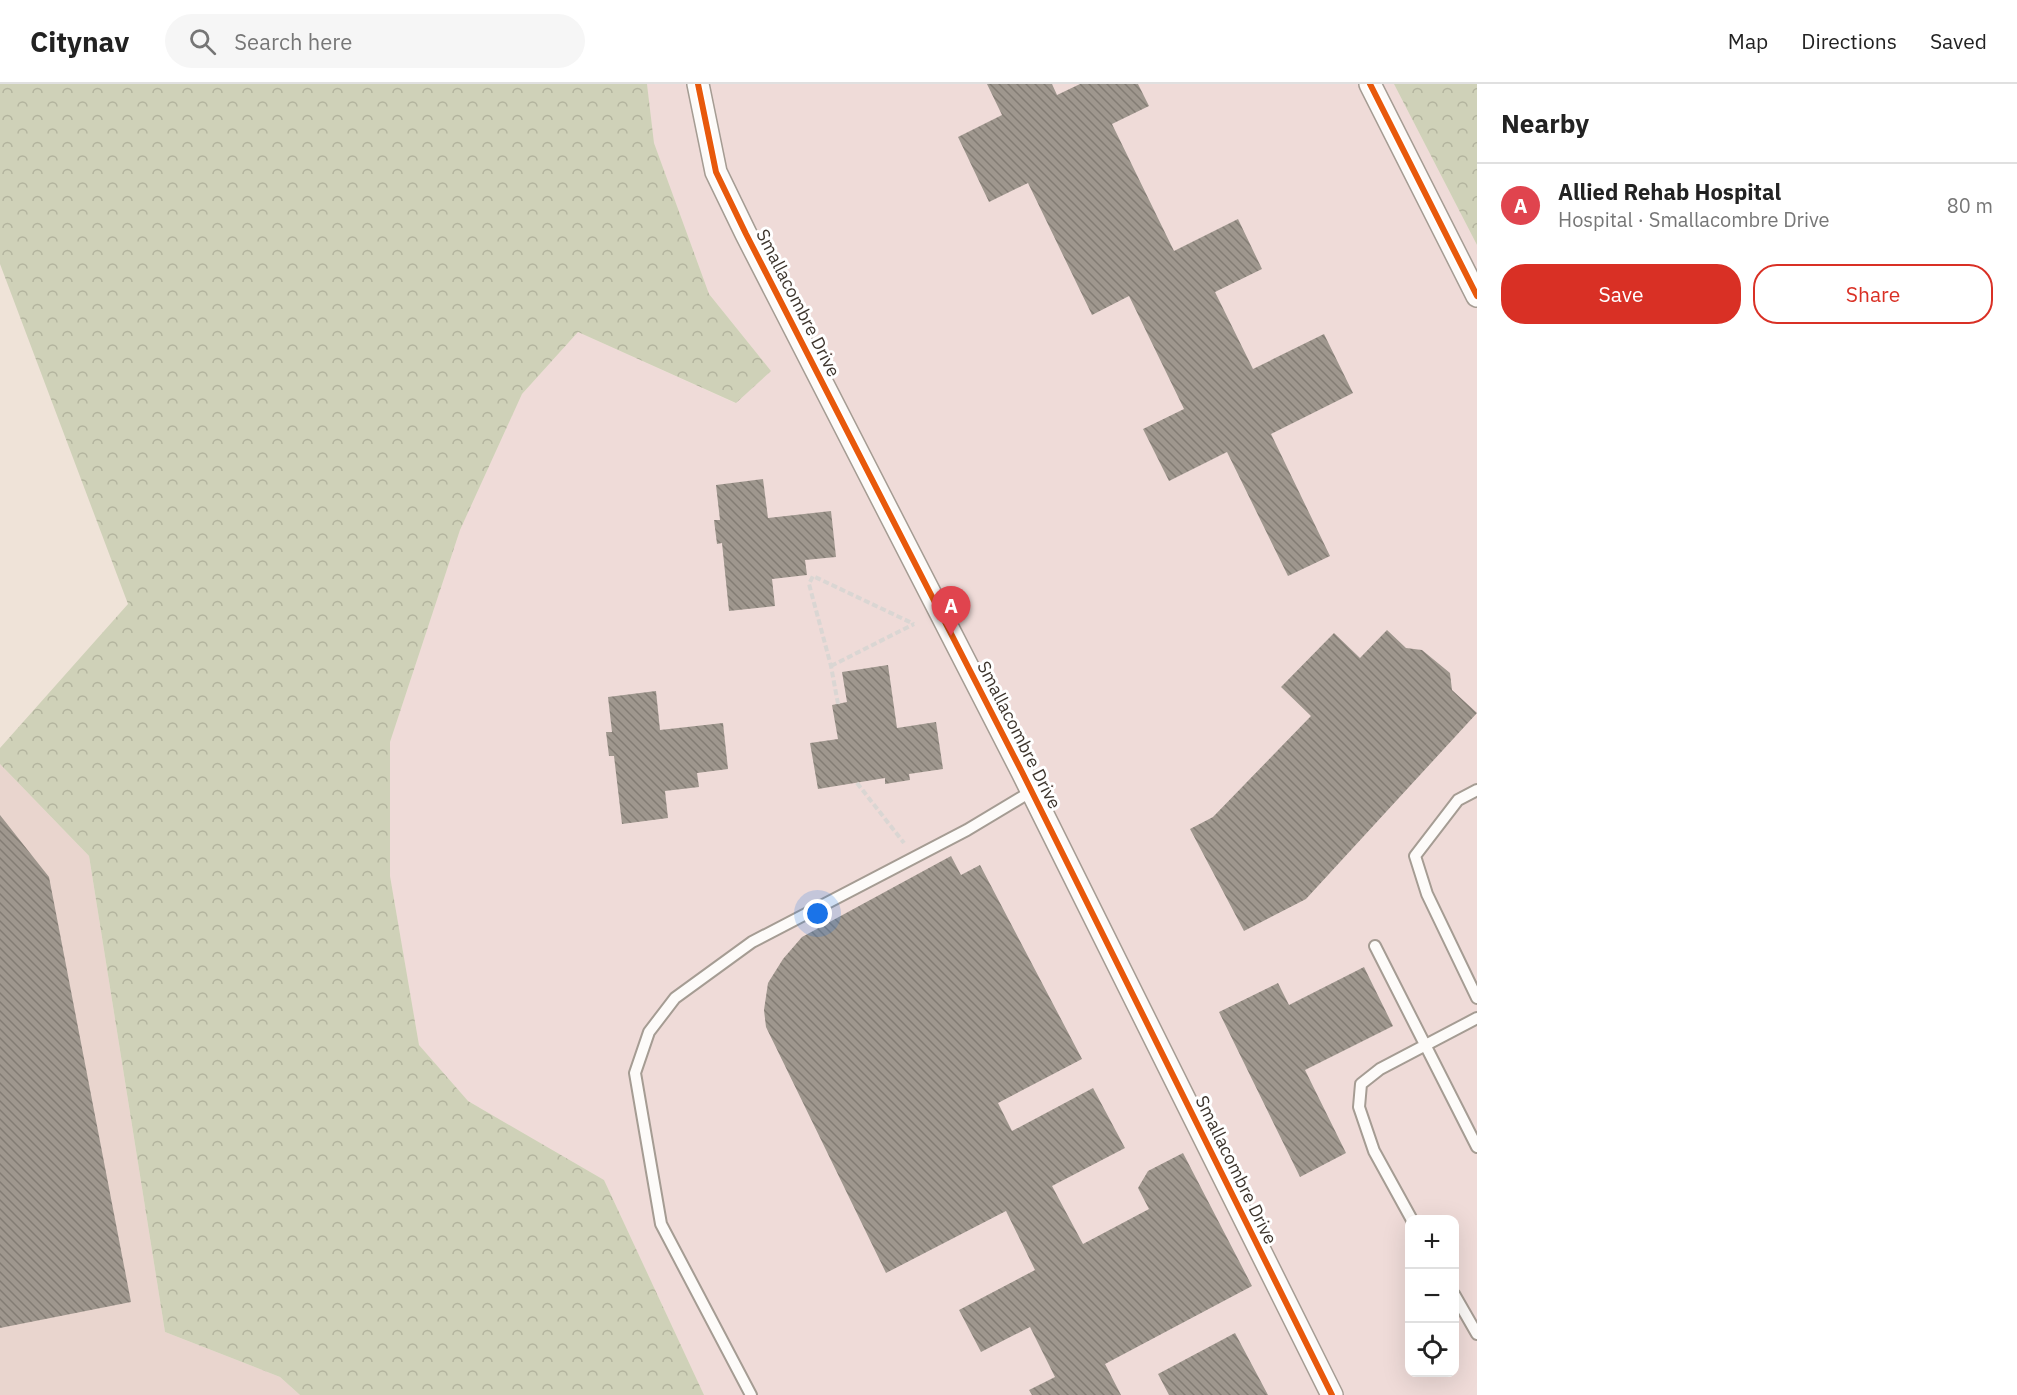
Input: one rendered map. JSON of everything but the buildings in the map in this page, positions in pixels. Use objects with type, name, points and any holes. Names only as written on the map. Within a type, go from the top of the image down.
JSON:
[{"type":"street","name":"Smallacombre Drive","points":[[698,84],[716,172],[1036,800],[1332,1395]]},
{"type":"street","points":[[1370,84],[1477,296]]},
{"type":"lane","points":[[1477,790],[1458,800],[1415,856],[1427,894],[1477,998]]},
{"type":"lane","points":[[751,1395],[661,1224],[635,1073],[649,1032],[675,998],[752,942],[915,858],[1036,800]]},
{"type":"lane","points":[[1375,946],[1477,1147]]},
{"type":"lane","points":[[1409,1215],[1374,1151],[1359,1107],[1361,1084],[1380,1069],[1477,1018]]},
{"type":"lane","points":[[1459,1301],[1477,1334]]},
{"type":"path","points":[[838,704],[831,666],[809,584],[813,576],[914,624]]},
{"type":"path","points":[[831,666],[939,612]]},
{"type":"path","points":[[857,783],[915,858]]},
{"type":"shaded area","points":[[647,84],[1394,84],[1477,245],[1477,1395],[704,1395],[604,1180],[468,1101],[419,1045],[390,876],[390,742],[460,530],[522,394],[578,332],[735,403],[771,371],[709,294],[654,143]]},
{"type":"shaded area","points":[[0,764],[89,856],[165,1332],[280,1377],[300,1395],[0,1395]]},
{"type":"green space","points":[[0,84],[647,84],[654,143],[709,294],[771,371],[736,403],[578,332],[522,394],[460,530],[390,742],[390,876],[419,1045],[468,1101],[604,1180],[704,1395],[300,1395],[280,1377],[165,1332],[89,856],[0,764],[0,748],[128,604],[0,264]]},
{"type":"green space","points":[[1394,84],[1477,84],[1477,245]]},
{"type":"cycle path","points":[[698,84],[716,172],[1022,772],[1332,1395]]},
{"type":"cycle path","points":[[1370,84],[1477,296]]},
{"type":"place","name":"Allied Rehab Hospital","points":[[951,636]]}]
